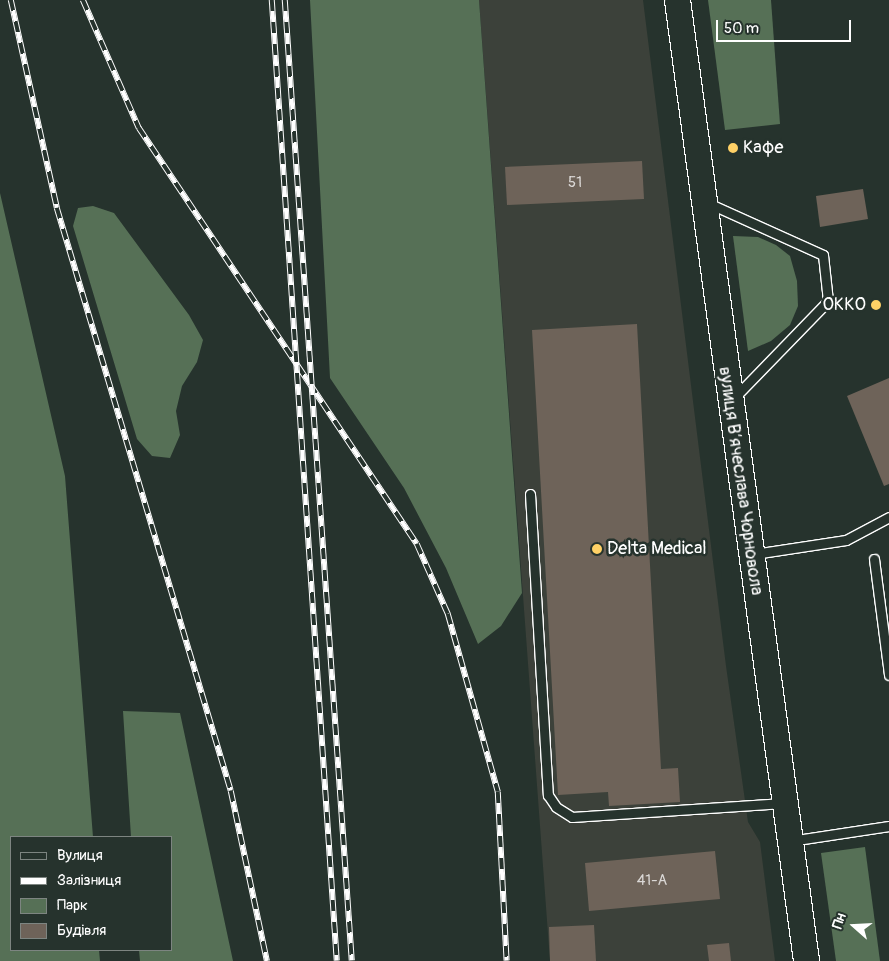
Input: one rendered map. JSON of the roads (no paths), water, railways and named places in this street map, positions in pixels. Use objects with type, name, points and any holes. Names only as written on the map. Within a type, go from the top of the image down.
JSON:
[{"type":"main road","name":"вулиця Вʼячеслава Чорновола","points":[[677,0],[729,403],[806,961]]},
{"type":"lane","points":[[703,201],[823,255],[828,301],[729,403]]},
{"type":"lane","points":[[530,494],[548,795],[556,807],[572,817],[785,803]]},
{"type":"lane","points":[[750,555],[846,540],[889,517]]},
{"type":"lane","points":[[874,559],[889,674]]},
{"type":"lane","points":[[790,842],[889,826]]},
{"type":"railway","points":[[11,0],[57,208],[231,791],[267,961]]},
{"type":"railway","points":[[83,0],[139,128],[417,544],[448,614],[498,792],[507,961]]},
{"type":"railway","points":[[272,0],[337,961]]},
{"type":"railway","points":[[285,0],[352,961]]},
{"type":"place","name":"Кафе","points":[[733,148]]},
{"type":"place","name":"ОККО","points":[[876,305]]},
{"type":"place","name":"Delta Medical","points":[[597,549]]}]
